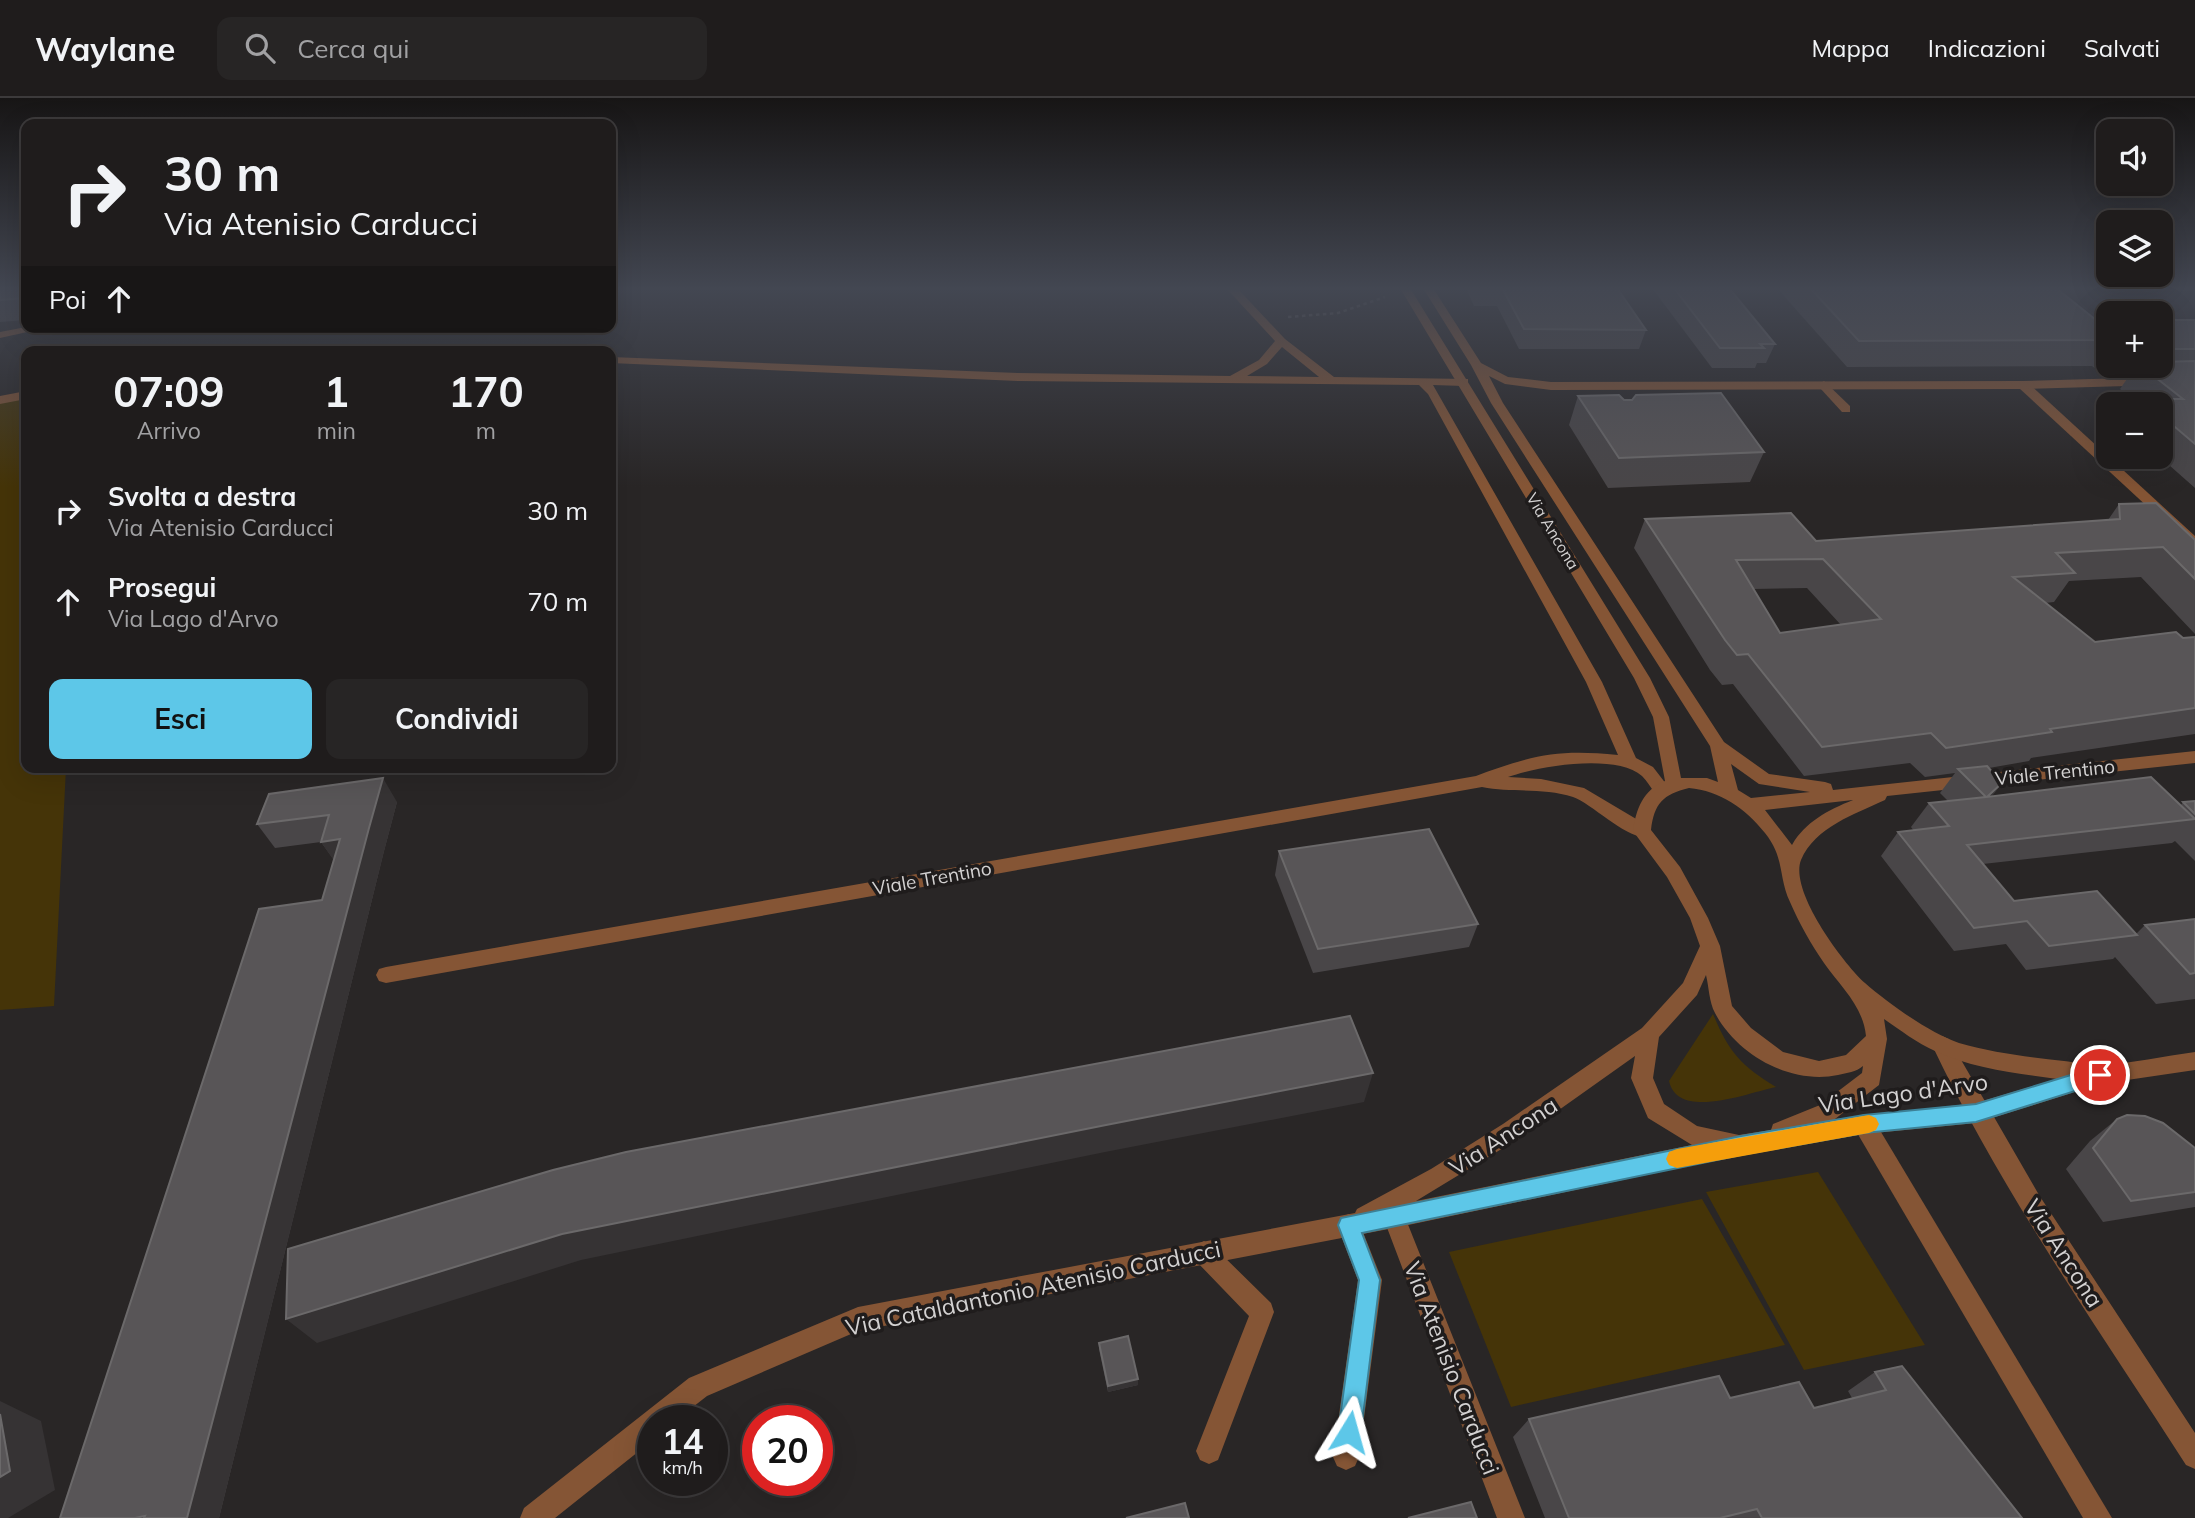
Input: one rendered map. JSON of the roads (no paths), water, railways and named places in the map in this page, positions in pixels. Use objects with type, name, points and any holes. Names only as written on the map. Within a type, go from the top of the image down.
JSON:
[{"type":"street","points":[[1230,381],[1263,362],[1270,354]]},
{"type":"street","points":[[1298,354],[1332,382]]},
{"type":"street","name":"Via Ancona","points":[[1447,354],[1642,678],[1661,717],[1668,786],[1700,783],[1730,793],[1749,805],[1775,830],[1791,862],[1793,889],[1822,942],[1857,988],[1875,1022],[1877,1039]]},
{"type":"street","name":"Via Ancona","points":[[1470,354],[1497,403],[1718,746],[1730,793]]},
{"type":"street","points":[[616,360],[1018,377],[1464,382]]},
{"type":"street","points":[[1477,365],[1505,380],[1598,391],[2195,380]]},
{"type":"street","points":[[1423,382],[1433,393],[1594,682],[1629,762],[1668,786],[1644,807],[1642,831],[1674,872],[1710,946],[1723,1009],[1744,1034],[1777,1060],[1819,1070],[1852,1063],[1877,1039]]},
{"type":"street","points":[[1824,385],[1846,409]]},
{"type":"street","points":[[2023,385],[2195,543]]},
{"type":"street","points":[[1497,403],[1519,392],[1551,386]]},
{"type":"street","points":[[0,400],[21,396]]},
{"type":"street","name":"Via Ancona","points":[[1718,746],[1765,780],[1805,787],[1895,790]]},
{"type":"street","name":"Viale Trentino","points":[[386,975],[1478,782],[1531,762],[1577,757],[1629,762]]},
{"type":"street","name":"Viale Trentino","points":[[1749,805],[2195,757]]},
{"type":"street","name":"Viale Trentino","points":[[1478,782],[1541,785],[1578,792],[1642,831]]},
{"type":"street","points":[[1791,862],[1807,835],[1839,813],[1895,790]]},
{"type":"street","name":"Via Ancona","points":[[1349,1225],[1468,1162],[1552,1106],[1649,1034],[1689,989],[1710,946]]},
{"type":"street","name":"Via Ancona","points":[[1857,988],[1942,1045],[2000,1060],[2100,1075]]},
{"type":"street","points":[[1649,1034],[1642,1078],[1656,1111],[1692,1135],[1741,1145]]},
{"type":"street","points":[[1346,1457],[1370,1280],[1349,1225],[1741,1145],[1828,1112],[1872,1078],[1877,1039]]},
{"type":"street","name":"Via Ancona","points":[[1942,1045],[1976,1113],[2195,1456]]},
{"type":"street","name":"Via Lago d'Arvo","points":[[1741,1145],[1864,1124],[1976,1113],[2100,1075],[2195,1061]]},
{"type":"street","points":[[1864,1124],[2098,1518]]},
{"type":"street","name":"Via Atenisio Carducci","points":[[1394,1217],[1511,1518]]},
{"type":"street","name":"Via Cataldantonio Atenisio Carducci","points":[[675,1405],[698,1387],[858,1319],[1349,1225]]},
{"type":"street","points":[[1204,1253],[1262,1312],[1209,1451]]},
{"type":"street","name":"Via Cataldantonio Atenisio Carducci","points":[[534,1518],[637,1436]]}]
